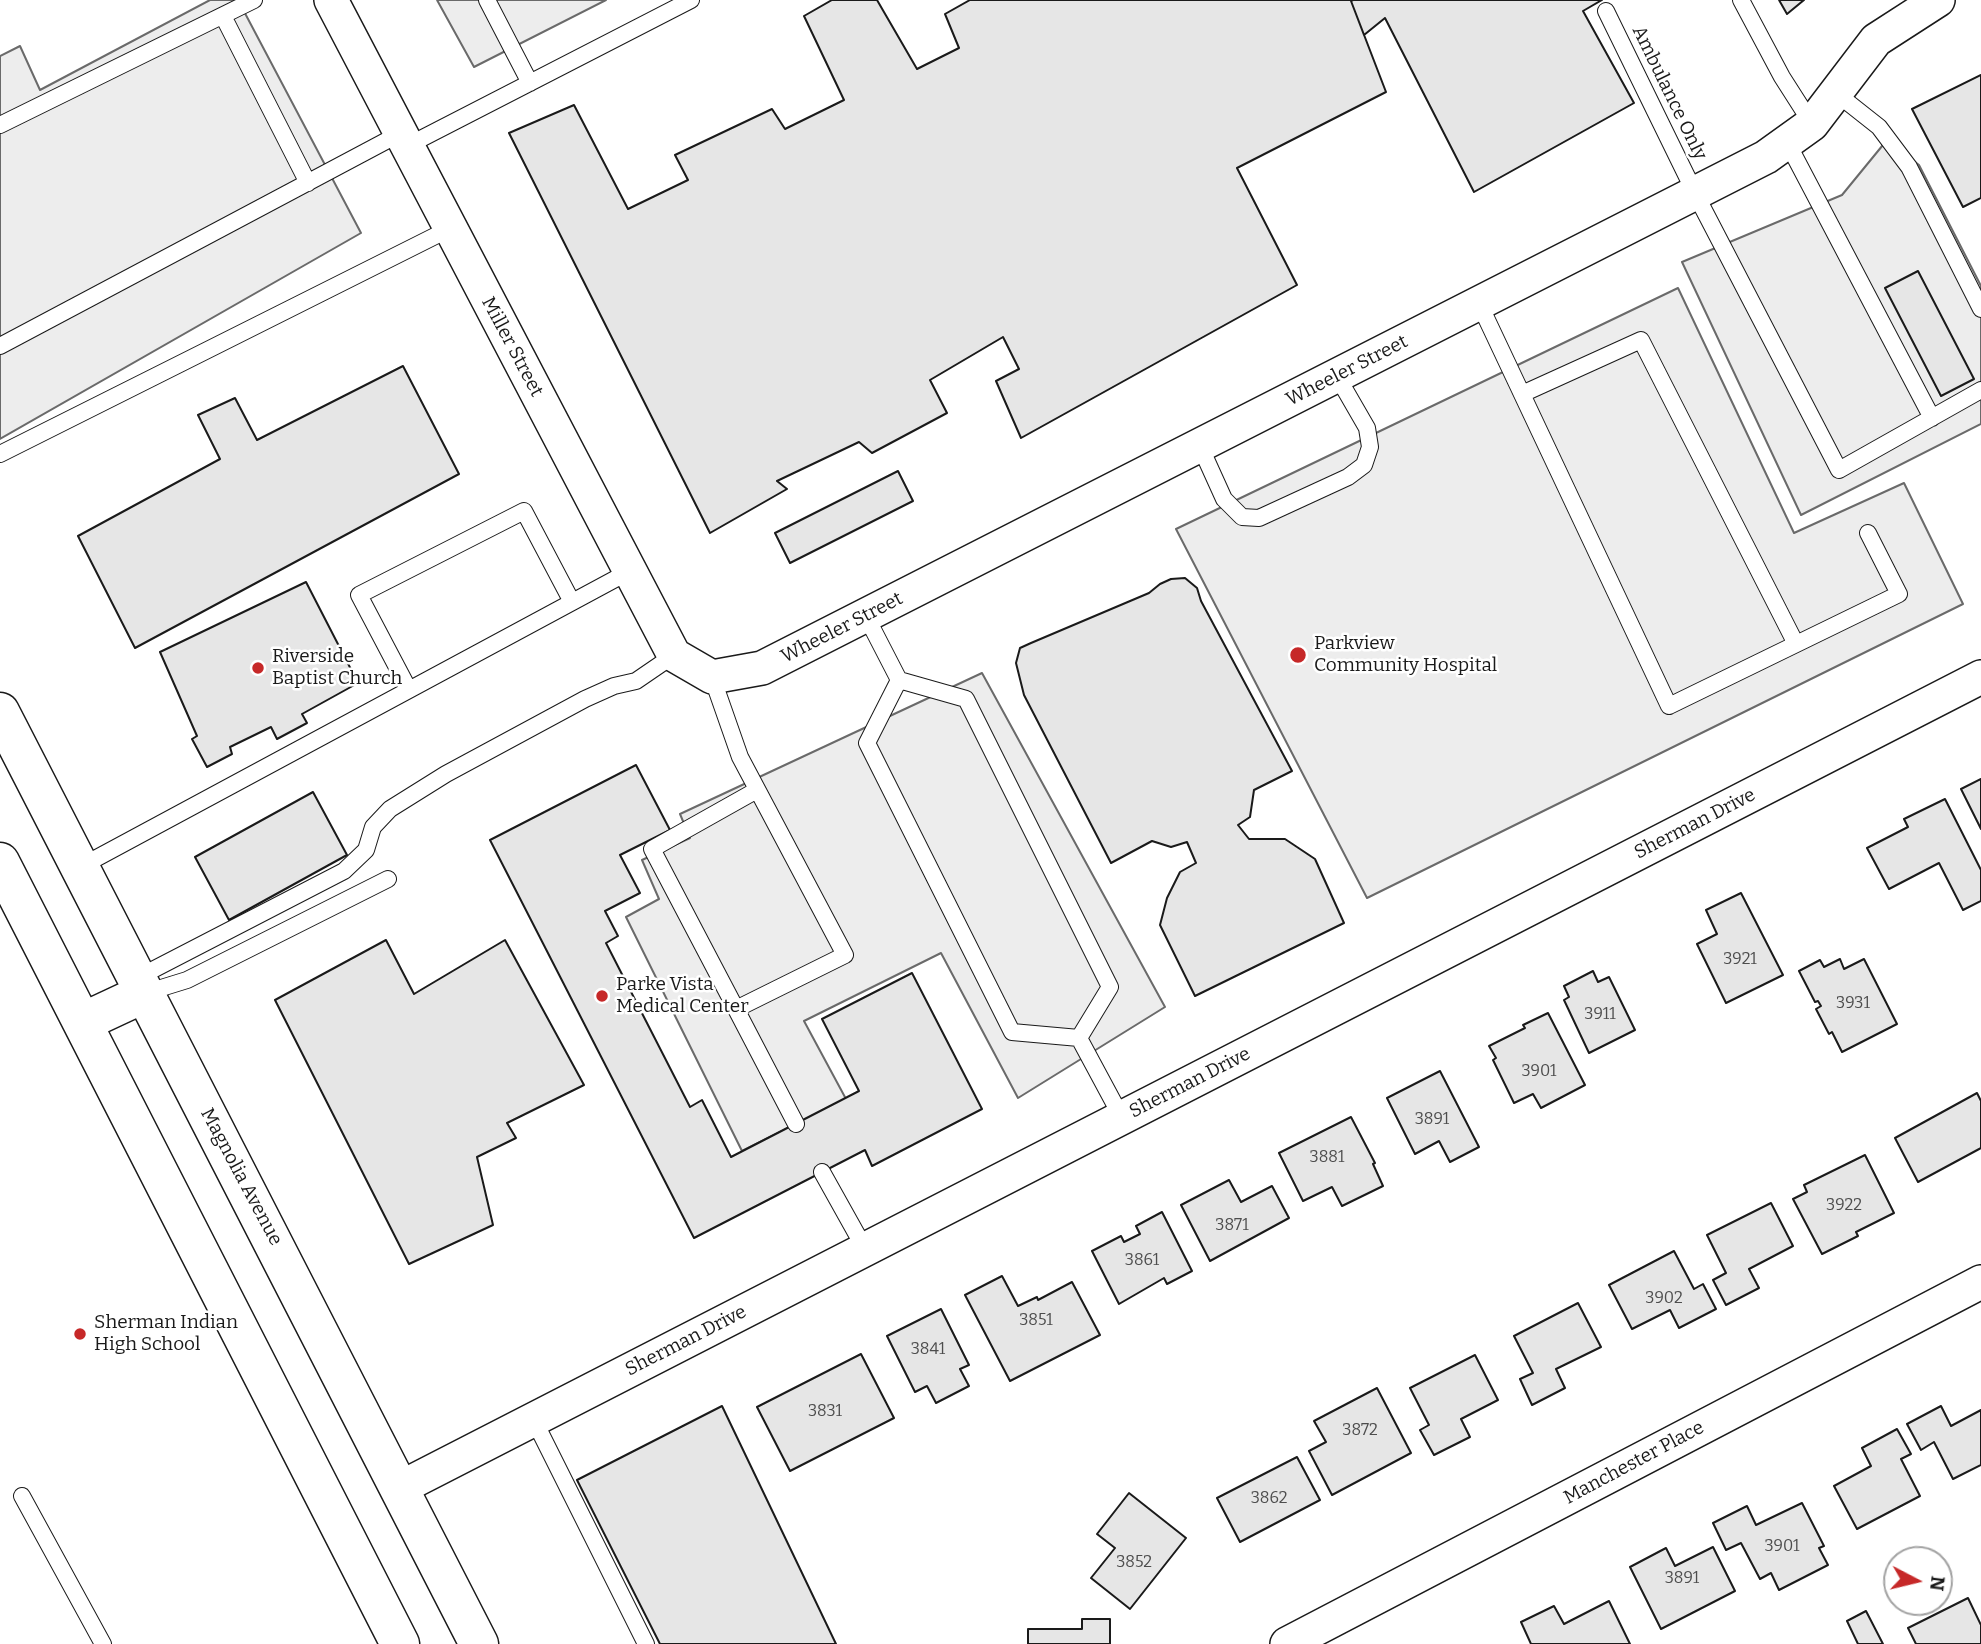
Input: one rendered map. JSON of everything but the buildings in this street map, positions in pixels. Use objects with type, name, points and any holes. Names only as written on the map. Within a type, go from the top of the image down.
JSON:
[{"type":"main road","name":"Magnolia Avenue","points":[[0,712],[479,1644]]},
{"type":"main road","points":[[0,862],[400,1644]]},
{"type":"main road","points":[[83,1022],[141,985]]},
{"type":"street","name":"Miller Street","points":[[331,0],[674,655]]},
{"type":"street","name":"Wheeler Street","points":[[712,677],[762,668],[1766,157],[1799,133],[1836,93],[1876,40],[1938,0]]},
{"type":"street","points":[[674,655],[712,677]]},
{"type":"street","name":"Sherman Drive","points":[[400,1488],[1981,677]]},
{"type":"street","name":"Manchester Place","points":[[1287,1644],[1981,1282]]},
{"type":"lane","points":[[0,125],[254,0]]},
{"type":"lane","points":[[488,0],[530,83]]},
{"type":"lane","points":[[0,346],[308,183],[530,83],[691,0]]},
{"type":"lane","points":[[1741,0],[1782,77],[1799,133],[1932,418],[1981,390]]},
{"type":"lane","name":"Ambulance Only","points":[[1606,11],[1695,193],[1839,470],[1932,418]]},
{"type":"lane","points":[[223,16],[308,183]]},
{"type":"lane","points":[[1836,93],[1879,127],[1909,167],[1981,309]]},
{"type":"lane","points":[[0,454],[449,229]]},
{"type":"lane","points":[[1479,303],[1669,706],[1899,594],[1868,533]]},
{"type":"lane","points":[[1522,394],[1641,340],[1796,644]]},
{"type":"lane","points":[[1200,446],[1224,499],[1242,517],[1259,518],[1348,477],[1364,466],[1370,447],[1367,428],[1337,376]]},
{"type":"lane","points":[[409,690],[359,595],[524,510],[572,602]]},
{"type":"lane","points":[[80,867],[630,571]]},
{"type":"lane","points":[[866,616],[899,680],[966,699],[1110,988],[1079,1038]]},
{"type":"lane","points":[[141,985],[344,871],[366,850],[373,827],[390,809],[446,774],[585,699],[614,686],[636,681],[674,655]]},
{"type":"lane","points":[[712,677],[740,758],[845,956],[736,1009]]},
{"type":"lane","points":[[899,680],[867,743],[1012,1032],[1079,1038]]},
{"type":"lane","points":[[757,790],[652,849],[796,1124]]},
{"type":"lane","points":[[141,985],[187,980],[388,879]]},
{"type":"lane","points":[[1079,1038],[1122,1118]]},
{"type":"lane","points":[[822,1172],[865,1249]]},
{"type":"lane","points":[[534,1420],[646,1644]]},
{"type":"lane","points":[[22,1496],[103,1644]]},
{"type":"shaded area","points":[[210,0],[238,0],[361,233],[0,439],[0,56],[20,46],[40,90]]},
{"type":"shaded area","points":[[437,0],[606,0],[474,67]]},
{"type":"shaded area","points":[[1887,140],[1919,165],[1981,286],[1981,424],[1801,515],[1682,262],[1842,195]]},
{"type":"shaded area","points":[[1678,288],[1794,533],[1904,483],[1963,604],[1367,898],[1176,529]]},
{"type":"shaded area","points":[[982,673],[1165,1007],[1018,1098],[941,953],[804,1021],[846,1099],[742,1151],[626,917],[659,899],[642,860],[690,838],[680,814]]},
{"type":"place","name":"Parkview Community Hospital","points":[[1298,655]]},
{"type":"place","name":"Riverside Baptist Church","points":[[258,668]]},
{"type":"place","name":"Parke Vista Medical Center","points":[[602,996]]},
{"type":"place","name":"Sherman Indian High School","points":[[80,1334]]}]
